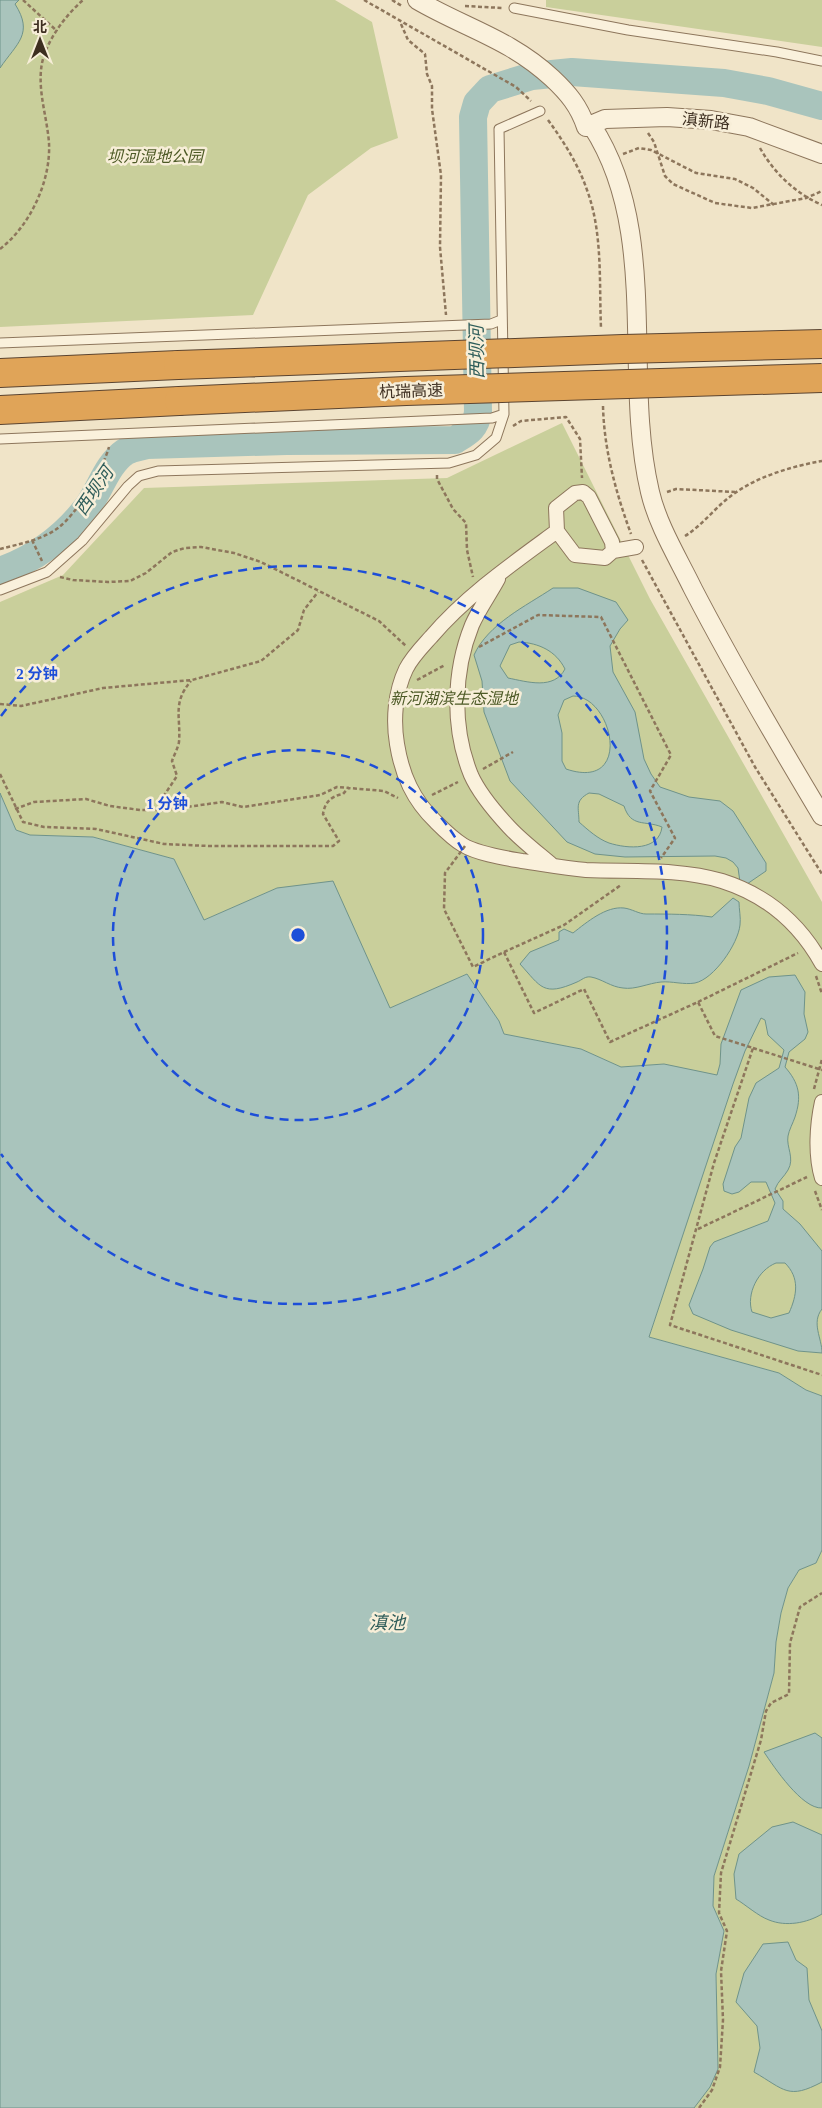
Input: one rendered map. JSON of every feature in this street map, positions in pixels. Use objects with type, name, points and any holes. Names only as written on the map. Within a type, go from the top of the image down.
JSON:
[{"type":"highway","points":[[0,373],[603,349],[822,344]]},
{"type":"highway","name":"杭瑞高速","points":[[0,410],[426,390],[822,378]]},
{"type":"street","points":[[421,2],[495,37],[522,53],[573,100],[581,111],[586,127],[592,126],[602,142],[621,190],[634,273],[640,419],[644,466],[651,496],[670,545],[762,716],[822,816]]},
{"type":"street","name":"滇新路","points":[[586,127],[605,119],[667,117],[711,120],[749,127],[822,154]]},
{"type":"street","points":[[613,551],[612,542],[589,497],[583,492],[574,493],[556,508],[557,531],[575,555],[605,558],[613,551],[636,547]]},
{"type":"street","points":[[557,531],[503,570],[452,613],[417,653],[407,668],[398,690],[395,735],[399,759],[406,780],[418,802],[445,830],[461,852],[584,870],[652,871],[685,874],[721,881],[752,893],[775,908],[798,929],[812,946],[818,968]]},
{"type":"street","points":[[503,570],[473,624],[462,657],[458,691],[458,716],[462,742],[472,775],[491,805],[510,828],[553,865]]},
{"type":"street","points":[[821,1174],[818,1133],[822,1102]]},
{"type":"lane","points":[[514,8],[628,30],[822,61]]},
{"type":"lane","points":[[0,590],[46,569],[82,541],[128,486],[139,476],[158,471],[449,463],[476,455],[496,438],[504,414],[501,320],[503,296],[500,129],[540,111]]},
{"type":"lane","points":[[0,344],[491,324],[501,320]]},
{"type":"lane","points":[[0,439],[492,418],[504,414]]},
{"type":"path","points":[[22,0],[57,31]]},
{"type":"path","points":[[0,249],[14,239],[36,202],[44,182],[48,165],[49,144],[40,84],[42,62],[57,31],[82,0]]},
{"type":"path","points":[[364,0],[401,23],[516,87],[530,101]]},
{"type":"path","points":[[460,6],[514,8]]},
{"type":"path","points":[[401,23],[408,40],[425,54],[427,74],[432,86],[432,109],[441,175],[440,247],[447,326]]},
{"type":"path","points":[[749,127],[776,171],[806,198],[822,205]]},
{"type":"path","points":[[644,129],[654,142],[665,176],[673,184],[715,204],[752,208],[806,198],[822,192]]},
{"type":"path","points":[[609,159],[639,148],[658,153],[696,172],[735,179],[753,188],[774,205]]},
{"type":"path","points":[[496,438],[521,421],[566,416],[580,439],[583,492]]},
{"type":"path","points":[[0,548],[32,540],[58,528],[78,506],[97,475],[112,434]]},
{"type":"path","points":[[670,545],[688,534],[735,492],[763,478],[798,465],[822,461]]},
{"type":"path","points":[[437,464],[437,479],[453,509],[466,523],[467,550],[474,581]]},
{"type":"path","points":[[651,496],[676,489],[735,492]]},
{"type":"path","points":[[32,540],[46,569],[73,580],[130,581],[146,573],[172,552],[185,548],[201,547],[234,553],[261,562],[379,621],[417,653]]},
{"type":"path","points":[[0,704],[21,706],[102,688],[192,680],[260,661],[298,630],[304,610],[318,592]]},
{"type":"path","points":[[398,690],[538,615],[601,617],[671,755],[650,791],[674,838],[652,871]]},
{"type":"path","points":[[166,810],[166,794],[177,776],[172,761],[179,744],[178,706],[181,692],[192,680]]},
{"type":"path","points":[[418,802],[514,752]]},
{"type":"path","points":[[0,774],[15,809],[23,822],[44,827],[96,829],[164,844],[209,846],[333,846],[339,841],[323,814],[325,806],[335,795],[343,794],[349,787]]},
{"type":"path","points":[[15,809],[34,802],[86,799],[110,806],[140,810],[166,810],[222,802],[243,806],[320,794],[337,787],[384,791],[402,799],[399,792]]},
{"type":"path","points":[[461,852],[445,872],[444,909],[473,967],[564,925],[623,884],[629,871]]},
{"type":"path","points":[[504,952],[534,1013],[584,989],[610,1042],[698,1002],[812,946]]},
{"type":"path","points":[[818,968],[822,994]]},
{"type":"path","points":[[698,1002],[715,1036],[822,1070]]},
{"type":"path","points":[[753,1048],[714,1162],[698,1229],[670,1326],[822,1375]]},
{"type":"path","points":[[698,1229],[777,1191],[821,1174]]},
{"type":"path","points":[[699,2108],[712,2090],[720,2067],[722,2020],[721,1971],[727,1931],[719,1913],[721,1873],[762,1740],[766,1711],[772,1703],[789,1694],[790,1643],[800,1607],[822,1593]]},
{"type":"green space","name":"坝河湿地公园","points":[[0,0],[335,0],[372,22],[398,138],[371,148],[308,195],[253,315],[0,327]]},
{"type":"green space","points":[[546,0],[822,0],[822,47],[546,7]]},
{"type":"green space","name":"新河湖滨生态湿地","points":[[562,423],[650,599],[822,902],[822,1396],[806,1390],[779,1373],[649,1337],[732,1084],[664,1064],[621,1067],[581,1049],[504,1034],[499,1021],[467,974],[390,1008],[277,888],[204,920],[174,859],[93,837],[30,835],[16,830],[0,793],[0,602],[63,575],[144,488],[447,478]]},
{"type":"green space","points":[[822,1550],[822,2108],[694,2108],[718,2069],[716,1974],[724,1931],[713,1906],[714,1876],[749,1766],[774,1673],[776,1642],[788,1588],[799,1570],[816,1563]]},
{"type":"water","points":[[0,0],[19,0],[15,4],[21,14],[23,31],[17,45],[0,68]]},
{"type":"water","points":[[553,588],[578,588],[616,602],[628,620],[610,646],[613,672],[635,712],[644,759],[651,774],[660,787],[689,797],[720,801],[733,811],[766,863],[766,871],[747,884],[740,882],[738,868],[726,858],[715,856],[625,857],[595,854],[567,842],[510,781],[484,712],[482,681],[474,655],[488,634],[498,625]],"holes":[[[519,642],[533,644],[546,649],[557,657],[565,669],[560,676],[547,682],[540,683],[508,678],[500,666],[510,645]],[[573,696],[587,700],[598,711],[606,725],[610,741],[609,756],[601,767],[587,772],[566,769],[562,761],[562,733],[558,715],[564,700]],[[589,793],[599,794],[624,806],[630,818],[662,827],[660,835],[649,844],[633,847],[605,841],[579,822],[578,805],[584,796]]]},
{"type":"water","name":"滇池","points":[[0,793],[16,830],[30,835],[93,837],[174,859],[204,920],[277,888],[333,881],[390,1008],[467,974],[499,1021],[504,1034],[581,1049],[621,1067],[664,1064],[717,1075],[720,1064],[721,1044],[741,990],[769,977],[795,975],[805,992],[804,1014],[808,1032],[805,1039],[789,1052],[785,1067],[796,1084],[799,1096],[795,1117],[788,1136],[791,1157],[790,1166],[775,1189],[783,1201],[783,1209],[800,1224],[822,1251],[822,1309],[817,1325],[822,1353],[798,1351],[731,1330],[693,1314],[689,1305],[710,1247],[714,1242],[768,1221],[775,1203],[766,1182],[751,1182],[739,1192],[732,1194],[724,1191],[723,1184],[735,1147],[741,1138],[749,1098],[756,1083],[779,1068],[784,1050],[768,1035],[765,1020],[761,1018],[745,1051],[733,1084],[649,1337],[779,1373],[806,1390],[822,1396],[822,1550],[816,1563],[799,1570],[788,1588],[776,1642],[774,1673],[749,1766],[714,1876],[713,1906],[724,1931],[716,1974],[718,2069],[710,2087],[694,2108],[0,2108]],"holes":[[[776,1263],[785,1263],[793,1275],[796,1287],[789,1313],[771,1318],[752,1312],[752,1290],[759,1277],[770,1266]]]},
{"type":"water","points":[[733,898],[739,902],[740,919],[735,942],[717,968],[710,975],[695,983],[661,982],[628,988],[614,986],[599,979],[589,977],[557,989],[550,989],[538,984],[520,964],[530,952],[559,940],[559,932],[564,929],[573,933],[584,924],[610,910],[624,908],[643,914],[712,917]]},
{"type":"water","points":[[815,1733],[822,1738],[822,1808],[806,1802],[797,1795],[781,1777],[764,1752]]},
{"type":"water","points":[[793,1822],[822,1835],[822,1914],[810,1920],[789,1924],[765,1918],[736,1899],[734,1874],[739,1854],[772,1827]]},
{"type":"water","points":[[788,1942],[796,1960],[807,1968],[809,2000],[822,2031],[822,2082],[801,2091],[780,2088],[754,2072],[760,2048],[757,2026],[736,2002],[744,1973],[763,1944]]},
{"type":"waterway","name":"西坝河","points":[[0,571],[25,560],[48,546],[68,529],[91,502],[118,457],[133,449],[147,445],[286,441],[455,440],[471,429],[478,412],[473,117],[477,103],[490,89],[532,76],[572,72],[724,83],[768,91],[822,106]]}]
